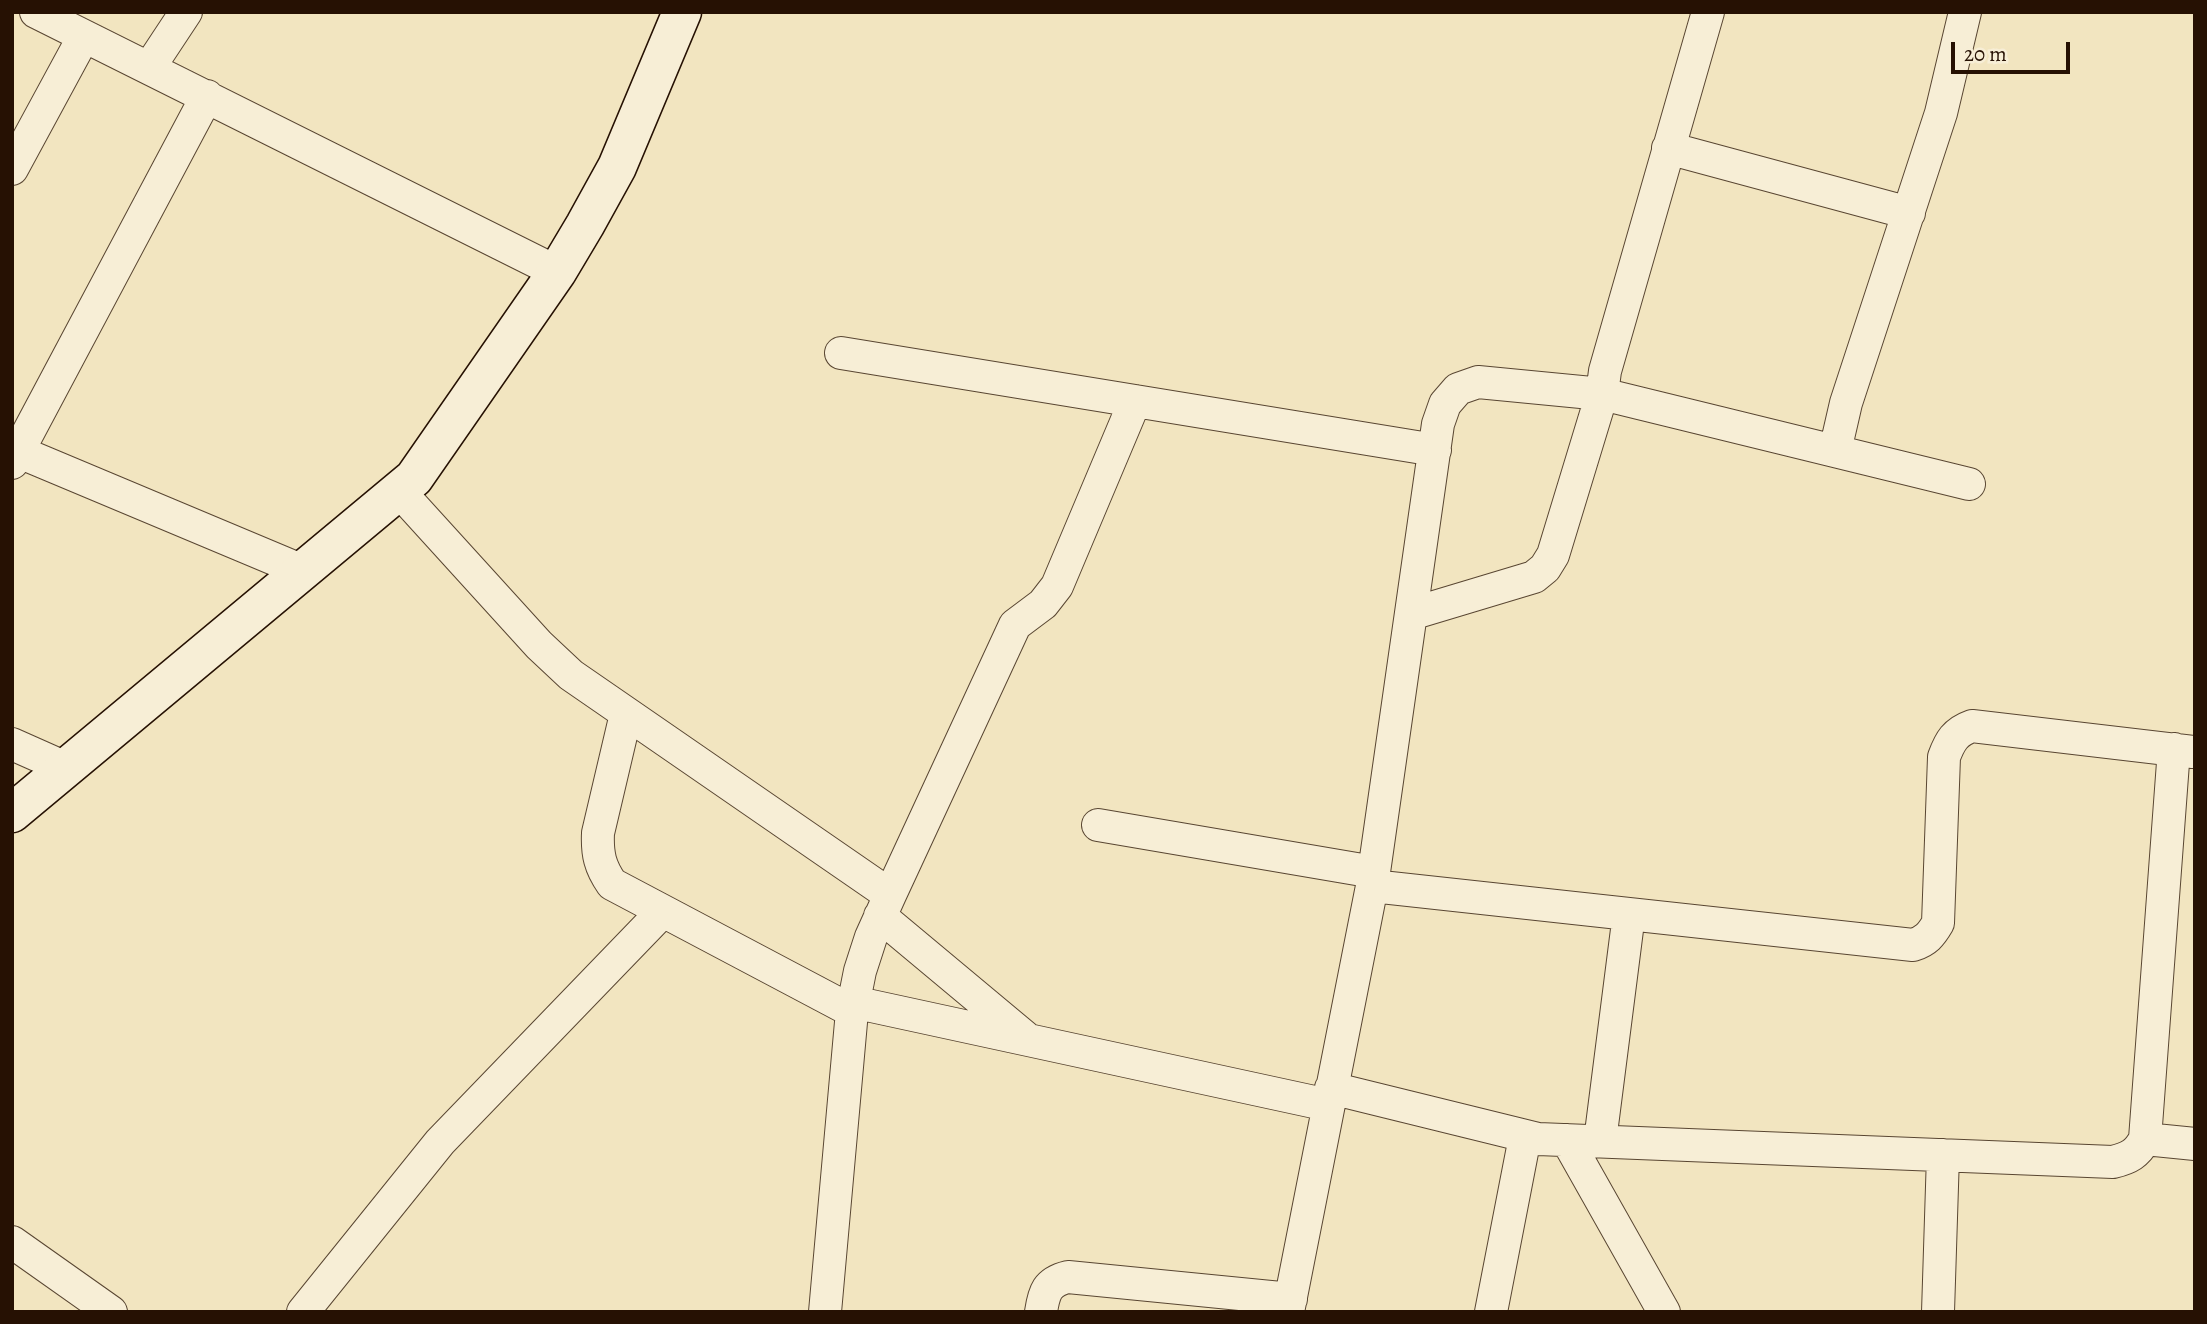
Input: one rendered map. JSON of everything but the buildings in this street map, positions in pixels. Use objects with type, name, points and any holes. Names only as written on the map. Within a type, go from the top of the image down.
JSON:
[{"type":"main road","points":[[12,813],[414,478],[557,272],[585,225],[617,167],[682,12]]},
{"type":"street","points":[[36,12],[557,272]]},
{"type":"street","points":[[149,68],[186,12]]},
{"type":"street","points":[[1411,614],[1534,578],[1545,568],[1553,555],[1708,12]]},
{"type":"street","points":[[1836,444],[1846,403],[1941,113],[1965,12]]},
{"type":"street","points":[[12,169],[84,36]]},
{"type":"street","points":[[207,96],[14,454],[303,571]]},
{"type":"street","points":[[1668,148],[1909,213]]},
{"type":"street","points":[[841,353],[1435,450]]},
{"type":"street","points":[[1041,1312],[1044,1293],[1050,1284],[1068,1277],[1290,1305],[1373,879],[1438,424],[1445,404],[1458,389],[1478,382],[1603,382],[1836,444],[1969,484]]},
{"type":"street","points":[[825,1312],[853,1006],[866,953],[885,906],[1015,625],[1042,604],[1057,586],[1135,401]]},
{"type":"street","points":[[399,491],[539,645],[571,675],[885,906],[1029,1040]]},
{"type":"street","points":[[626,714],[598,833],[597,852],[602,869],[612,884],[853,1006],[1525,1137],[2113,1162],[2138,1152],[2145,1139],[2184,750],[1972,726],[1960,730],[1949,742],[1944,757],[1938,923],[1932,935],[1913,945],[1629,914],[1373,879],[1098,825]]},
{"type":"street","points":[[12,744],[66,768]]},
{"type":"street","points":[[303,1312],[440,1142],[663,911]]},
{"type":"street","points":[[1600,1141],[1629,914]]},
{"type":"street","points":[[1491,1312],[1525,1137]]},
{"type":"street","points":[[2145,1139],[2195,1144]]},
{"type":"street","points":[[1567,1140],[1664,1312]]},
{"type":"street","points":[[1938,1312],[1943,1155]]},
{"type":"street","points":[[12,1242],[111,1312]]}]
